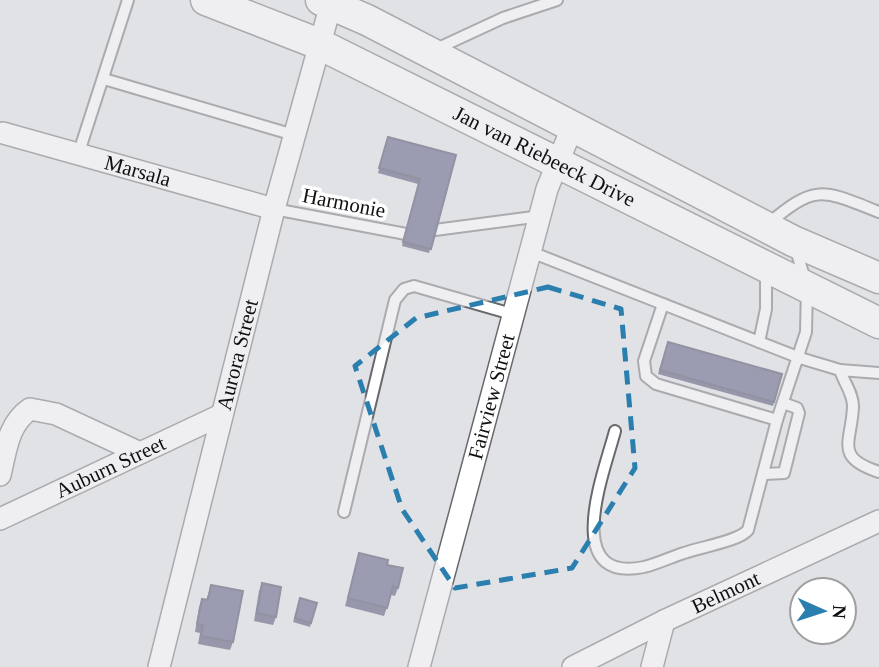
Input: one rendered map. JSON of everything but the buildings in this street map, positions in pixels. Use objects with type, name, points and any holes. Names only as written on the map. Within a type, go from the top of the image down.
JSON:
[{"type":"main road","name":"Jan van Riebeeck Drive","points":[[206,0],[320,44],[879,323]]},
{"type":"main road","name":"Jan van Riebeeck Drive","points":[[326,2],[429,52],[793,241],[879,278]]},
{"type":"street","name":"Aurora Street","points":[[159,667],[274,209],[320,44],[326,2]]},
{"type":"street","name":"Fairview Street","points":[[421,665],[547,189],[572,128]]},
{"type":"street","name":"Marsala","points":[[3,133],[274,209]]},
{"type":"street","points":[[0,475],[10,433],[18,417],[30,409],[56,414],[140,453]]},
{"type":"street","name":"Auburn Street","points":[[0,519],[221,415]]},
{"type":"street","name":"Belmont","points":[[573,667],[664,621],[879,521]]},
{"type":"street","points":[[652,667],[664,621]]},
{"type":"lane","points":[[78,155],[128,0]]},
{"type":"lane","points":[[429,52],[503,18],[558,0]]},
{"type":"lane","points":[[104,79],[294,135]]},
{"type":"lane","points":[[766,226],[793,203],[818,193],[836,195],[879,212]]},
{"type":"lane","name":"Harmonie","points":[[274,209],[406,234]]},
{"type":"lane","points":[[436,230],[541,216]]},
{"type":"lane","points":[[615,431],[593,517],[592,539],[595,550],[605,562],[622,568],[643,567],[717,541],[743,536],[748,530],[765,474],[777,420],[800,358],[808,314],[807,286],[793,241]]},
{"type":"lane","points":[[531,252],[800,358],[840,370],[879,373]]},
{"type":"lane","points":[[759,342],[766,309],[766,266]]},
{"type":"lane","points":[[344,512],[395,300],[404,289],[414,286],[515,315]]},
{"type":"lane","points":[[663,304],[644,361],[646,376],[656,384],[777,420]]},
{"type":"lane","points":[[840,370],[851,393],[853,406],[846,444],[848,454],[855,461],[879,472]]},
{"type":"lane","points":[[765,474],[785,473],[791,454],[799,413],[797,408],[783,403]]},
{"type":"highlighted area","points":[[548,287],[621,309],[635,468],[572,568],[455,588],[402,509],[355,366],[416,318]]}]
